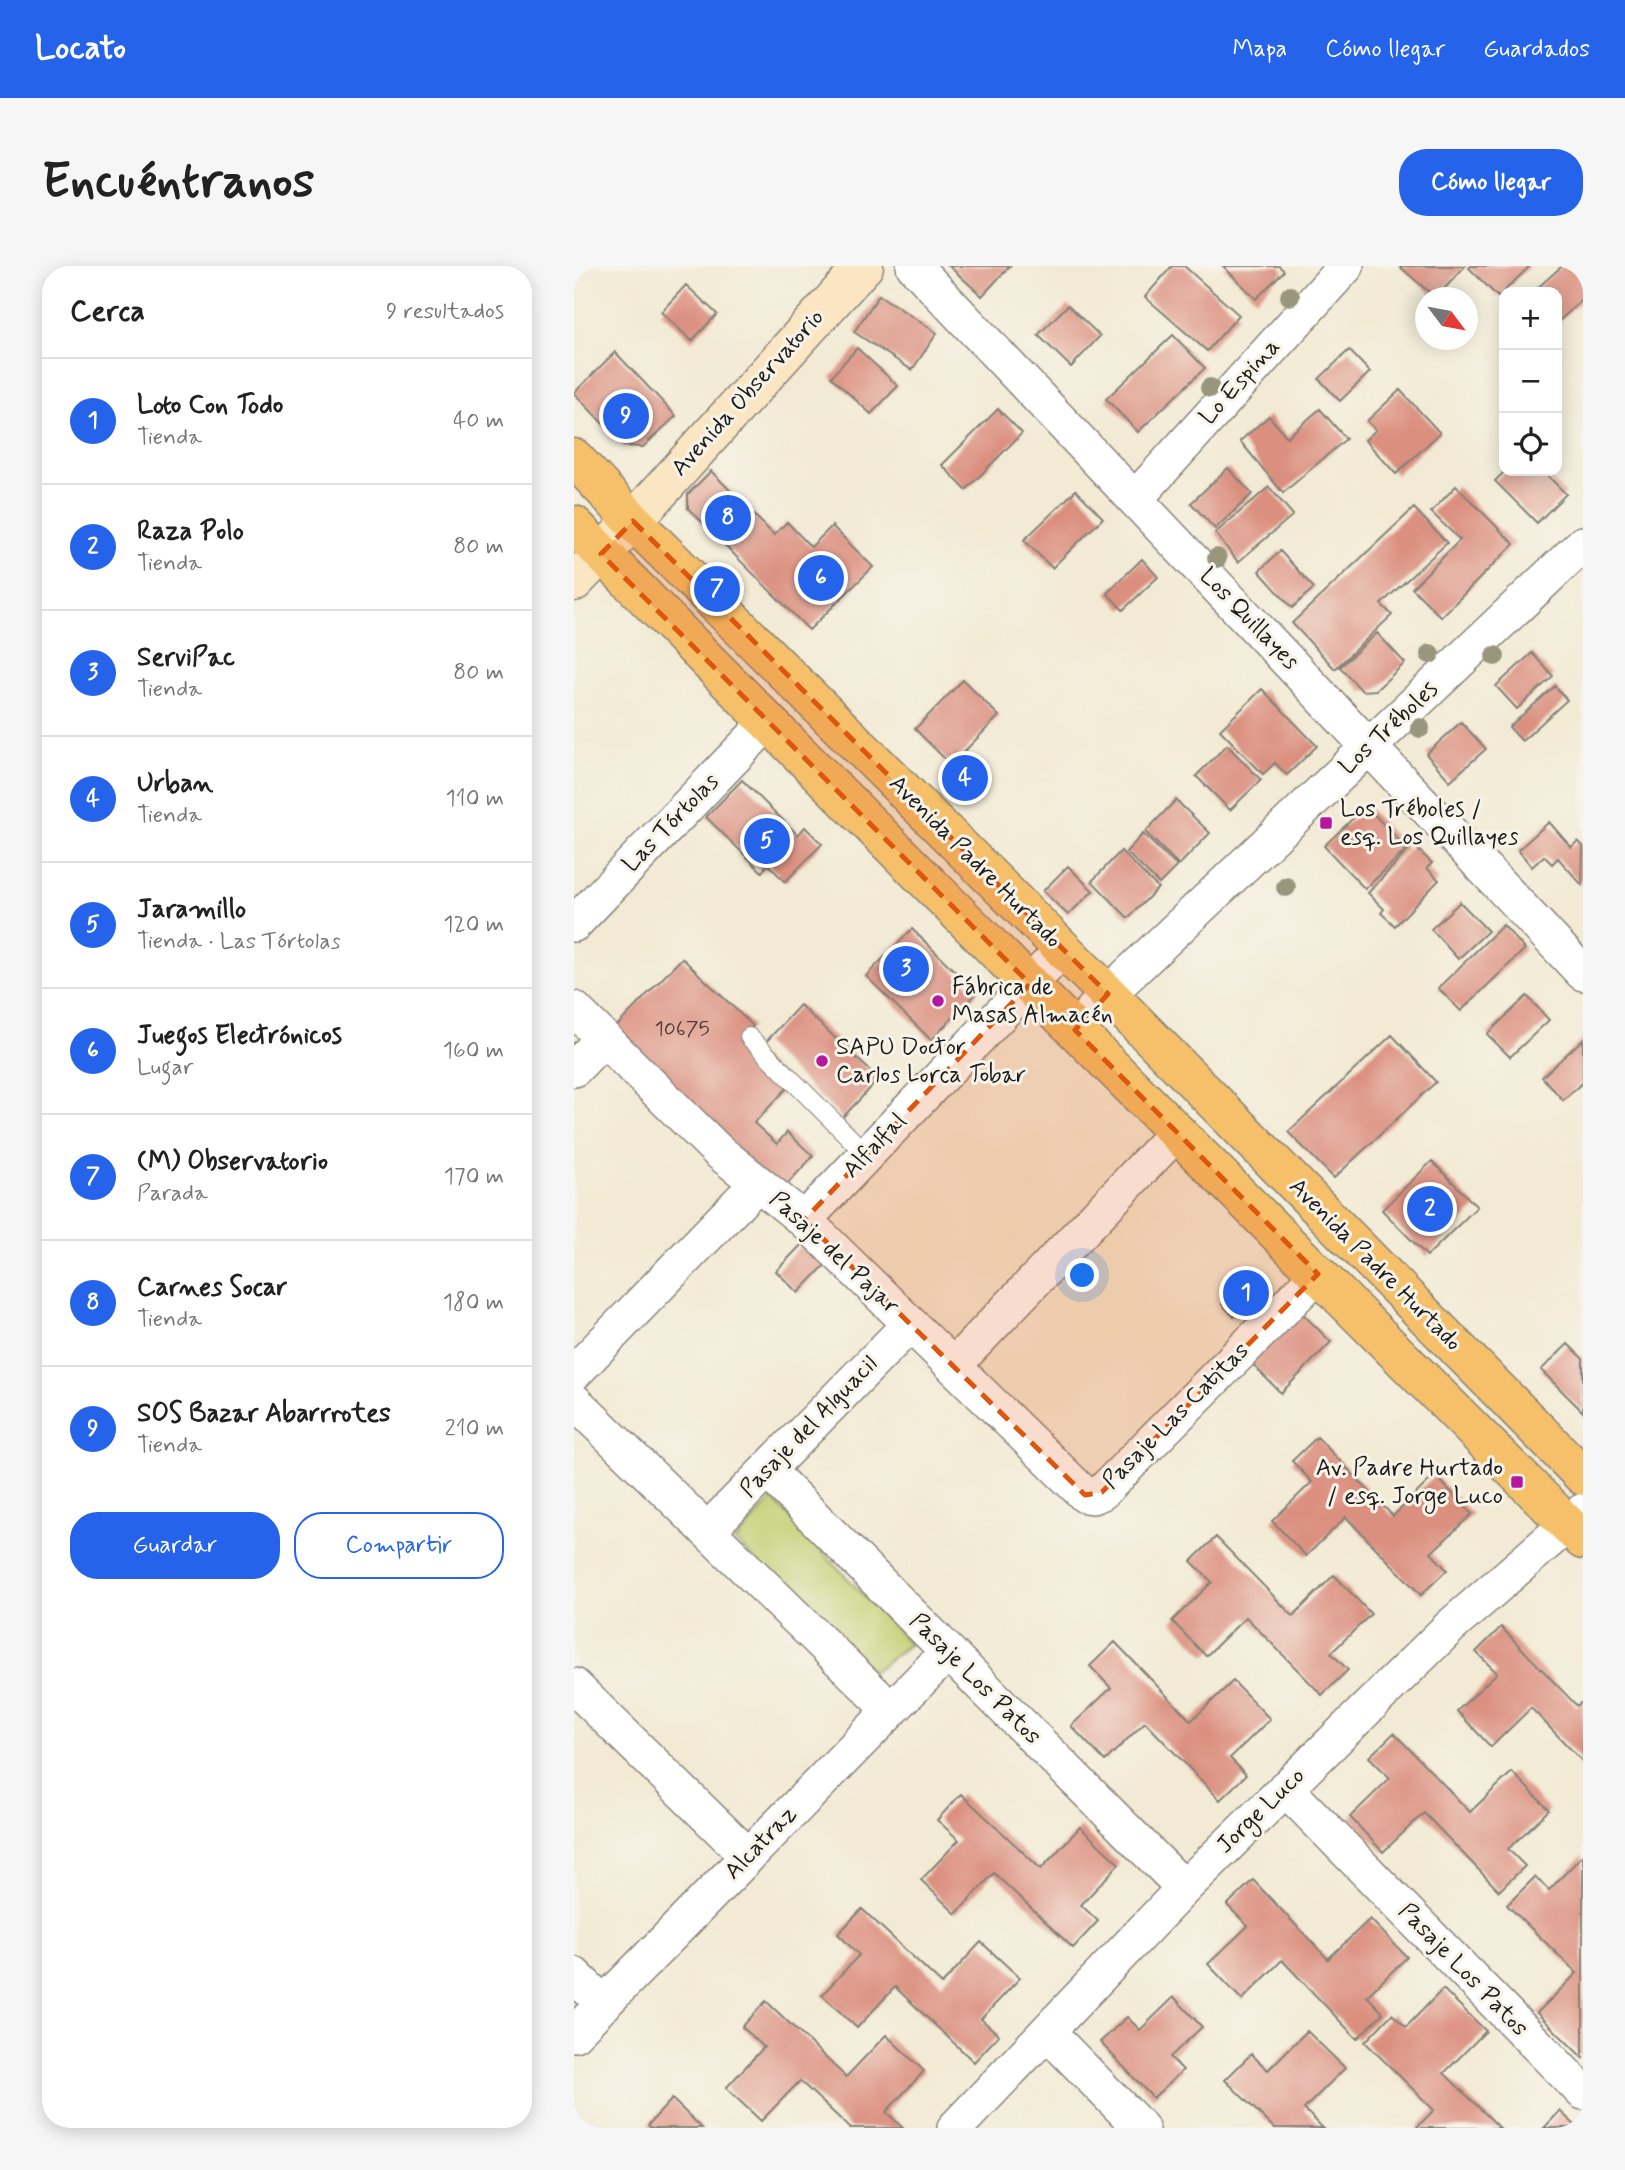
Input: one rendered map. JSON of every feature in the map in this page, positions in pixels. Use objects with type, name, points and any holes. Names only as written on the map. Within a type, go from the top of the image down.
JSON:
[{"type":"main road","name":"Avenida Observatorio","points":[[601,554],[864,266]]},
{"type":"main road","name":"Avenida Padre Hurtado","points":[[574,458],[633,521],[1108,994],[1583,1476]]},
{"type":"main road","name":"Avenida Padre Hurtado","points":[[574,525],[1318,1274],[1578,1525]]},
{"type":"main road","points":[[574,582],[601,554]]},
{"type":"street","name":"Los Quillayes","points":[[914,266],[1370,746],[1577,952]]},
{"type":"street","name":"Lo Espina","points":[[1135,499],[1346,266]]},
{"type":"street","name":"Los Tréboles","points":[[1075,1030],[1108,994],[1583,544]]},
{"type":"street","name":"Las Tórtolas","points":[[574,923],[768,722]]},
{"type":"street","name":"Alfalfal","points":[[804,1220],[1063,949]]},
{"type":"street","name":"Pasaje del Pajar","points":[[574,1009],[718,1151],[804,1220],[1079,1491],[1092,1496]]},
{"type":"street","points":[[574,1069],[603,1039]]},
{"type":"street","points":[[953,1366],[1178,1132]]},
{"type":"street","points":[[574,1373],[758,1183]]},
{"type":"street","name":"Pasaje Las Catitas","points":[[1092,1496],[1102,1492],[1318,1274]]},
{"type":"street","name":"Pasaje del Alguacil","points":[[707,1531],[910,1324]]},
{"type":"street","points":[[574,1401],[891,1710]]},
{"type":"street","name":"Pasaje Los Patos","points":[[767,1470],[1184,1888]]},
{"type":"street","name":"Jorge Luco","points":[[955,2128],[1184,1888],[1451,1626],[1578,1525]]},
{"type":"street","name":"Alcatraz","points":[[574,2034],[948,1652]]},
{"type":"street","points":[[574,1686],[748,1856]]},
{"type":"street","name":"Pasaje Los Patos","points":[[1285,1788],[1583,2092]]},
{"type":"street","points":[[574,1975],[604,2004]]},
{"type":"street","points":[[1047,2032],[1141,2128]]},
{"type":"lane","points":[[748,1037],[867,1155]]},
{"type":"highlighted area","points":[[633,521],[1108,994],[1075,1030],[1318,1274],[1102,1492],[1085,1495],[804,1220],[1030,984],[601,554]]},
{"type":"green space","points":[[772,1499],[910,1644],[873,1672],[735,1541]]},
{"type":"building","points":[[949,266],[1010,266],[982,296]]},
{"type":"building","points":[[1172,266],[1184,266],[1239,315],[1207,351],[1145,297]]},
{"type":"building","points":[[1223,266],[1279,266],[1284,271],[1256,299]]},
{"type":"building","points":[[1399,266],[1465,266],[1446,287],[1423,287]]},
{"type":"building","points":[[1530,266],[1508,287],[1499,287],[1498,297],[1469,268]]},
{"type":"building","points":[[1562,266],[1583,266],[1583,299],[1562,318],[1562,287],[1539,287]]},
{"type":"building","points":[[686,285],[717,314],[692,341],[661,312]]},
{"type":"building","points":[[879,295],[937,333],[912,370],[854,332]]},
{"type":"building","points":[[1068,305],[1100,336],[1071,367],[1038,335]]},
{"type":"building","points":[[1173,335],[1205,368],[1138,432],[1106,399]]},
{"type":"building","points":[[857,348],[898,386],[871,414],[831,377]]},
{"type":"building","points":[[1349,350],[1370,372],[1340,401],[1319,379]]},
{"type":"building","points":[[615,352],[676,416],[643,447],[624,446],[574,393]]},
{"type":"building","points":[[1400,390],[1440,433],[1396,474],[1365,440],[1376,430],[1367,421]]},
{"type":"building","points":[[998,409],[1022,433],[966,490],[942,465]]},
{"type":"building","points":[[1320,409],[1346,439],[1283,493],[1240,441],[1269,416],[1287,437]]},
{"type":"building","points":[[1228,468],[1252,494],[1215,529],[1191,503]]},
{"type":"building","points":[[711,471],[774,535],[787,522],[811,547],[832,526],[873,567],[809,630],[688,508],[688,494]]},
{"type":"building","points":[[1500,476],[1548,476],[1566,494],[1537,523],[1495,481]]},
{"type":"building","points":[[1456,486],[1514,544],[1441,617],[1412,588],[1460,540],[1431,512]]},
{"type":"building","points":[[1269,487],[1293,515],[1238,562],[1215,533]]},
{"type":"building","points":[[1076,490],[1103,518],[1052,568],[1024,540]]},
{"type":"building","points":[[1414,508],[1447,543],[1381,604],[1392,615],[1335,669],[1292,623]]},
{"type":"building","points":[[1280,551],[1314,588],[1292,608],[1259,571]]},
{"type":"building","points":[[1142,559],[1158,577],[1123,610],[1107,593]]},
{"type":"building","points":[[1377,633],[1405,663],[1376,690],[1362,691],[1340,667]]},
{"type":"building","points":[[1532,653],[1553,676],[1517,709],[1496,686]]},
{"type":"building","points":[[963,680],[999,716],[951,765],[915,729]]},
{"type":"building","points":[[1555,686],[1567,700],[1522,741],[1509,727]]},
{"type":"building","points":[[1262,689],[1317,746],[1287,775],[1275,763],[1263,774],[1220,730]]},
{"type":"building","points":[[1461,722],[1486,749],[1450,781],[1426,754]]},
{"type":"building","points":[[1227,745],[1261,780],[1230,810],[1196,776]]},
{"type":"building","points":[[966,757],[985,774],[963,799],[944,782]]},
{"type":"building","points":[[742,780],[798,835],[805,827],[822,844],[785,882],[768,864],[762,872],[706,817]]},
{"type":"building","points":[[1176,800],[1210,833],[1179,865],[1145,832]]},
{"type":"building","points":[[1366,806],[1407,849],[1365,889],[1324,846]]},
{"type":"building","points":[[1549,822],[1571,847],[1578,841],[1583,846],[1582,885],[1558,858],[1552,864],[1544,856],[1532,867],[1518,850]]},
{"type":"building","points":[[1143,834],[1177,866],[1159,884],[1126,852]]},
{"type":"building","points":[[1413,845],[1432,863],[1427,868],[1439,880],[1395,926],[1381,913],[1384,909],[1368,893]]},
{"type":"building","points":[[1121,851],[1158,888],[1128,918],[1092,881]]},
{"type":"building","points":[[1068,866],[1093,891],[1068,915],[1043,891]]},
{"type":"building","points":[[1460,902],[1488,931],[1458,959],[1431,929]]},
{"type":"building","points":[[1503,925],[1525,949],[1461,1011],[1438,988]]},
{"type":"building","points":[[912,929],[977,993],[931,1040],[866,976]]},
{"type":"building","points":[[682,958],[753,1026],[741,1038],[790,1085],[754,1123],[777,1144],[787,1132],[813,1156],[780,1192],[612,1031]]},
{"type":"building","points":[[1527,996],[1549,1020],[1510,1057],[1487,1034]]},
{"type":"building","name":"SAPU Doctor Carlos Lorca Tobar","points":[[800,1005],[879,1079],[842,1118],[764,1044]]},
{"type":"building","points":[[1392,1035],[1436,1082],[1334,1178],[1288,1132]]},
{"type":"building","points":[[1583,1039],[1583,1082],[1563,1100],[1542,1077]]},
{"type":"building","points":[[1432,1161],[1477,1207],[1427,1256],[1382,1210]]},
{"type":"building","points":[[807,1239],[829,1261],[798,1293],[776,1271]]},
{"type":"building","points":[[1258,1269],[1270,1281],[1234,1317],[1222,1304]]},
{"type":"building","points":[[1298,1309],[1331,1342],[1281,1393],[1248,1360]]},
{"type":"building","points":[[1568,1344],[1583,1359],[1583,1412],[1541,1370]]},
{"type":"building","points":[[1317,1437],[1393,1516],[1435,1475],[1472,1514],[1431,1553],[1447,1570],[1421,1595],[1346,1517],[1306,1556],[1272,1521],[1312,1482],[1292,1461]]},
{"type":"building","points":[[1216,1537],[1293,1616],[1334,1575],[1371,1614],[1331,1653],[1348,1670],[1322,1695],[1246,1617],[1206,1656],[1172,1621],[1212,1582],[1191,1561]]},
{"type":"building","points":[[1501,1627],[1577,1706],[1583,1701],[1583,1762],[1531,1708],[1491,1747],[1457,1711],[1497,1673],[1476,1652]]},
{"type":"building","points":[[1115,1642],[1191,1721],[1233,1681],[1270,1719],[1230,1758],[1246,1775],[1220,1800],[1145,1722],[1105,1761],[1071,1726],[1111,1688],[1090,1666]]},
{"type":"building","points":[[1394,1733],[1470,1812],[1512,1772],[1549,1810],[1508,1849],[1525,1866],[1499,1891],[1424,1813],[1383,1852],[1350,1817],[1390,1778],[1369,1757]]},
{"type":"building","points":[[961,1794],[1041,1869],[1080,1827],[1119,1864],[1081,1905],[1098,1921],[1073,1948],[994,1873],[956,1914],[921,1880],[959,1840],[937,1820]]},
{"type":"building","points":[[1583,1855],[1583,2058],[1537,2013],[1577,1973],[1507,1905],[1535,1877],[1549,1890]]},
{"type":"building","points":[[1253,1880],[1328,1959],[1370,1919],[1407,1957],[1367,1996],[1383,2013],[1357,2039],[1282,1960],[1242,2000],[1208,1964],[1248,1926],[1227,1905]]},
{"type":"building","points":[[862,1909],[942,1984],[981,1942],[1020,1978],[981,2019],[999,2035],[974,2062],[895,1987],[857,2028],[822,1995],[859,1955],[838,1934]]},
{"type":"building","points":[[1443,1989],[1486,2031],[1444,2073],[1500,2128],[1416,2128],[1434,2110],[1365,2042],[1392,2014],[1406,2027]]},
{"type":"building","points":[[1174,1997],[1202,2027],[1170,2057],[1183,2070],[1153,2098],[1100,2042],[1127,2017],[1140,2030]]},
{"type":"building","points":[[766,2001],[846,2077],[886,2035],[924,2071],[886,2112],[903,2128],[850,2128],[800,2081],[761,2121],[726,2088],[764,2047],[742,2027]]},
{"type":"building","points":[[1307,2031],[1345,2068],[1304,2109],[1323,2128],[1274,2128],[1225,2080],[1251,2054],[1268,2070]]},
{"type":"building","points":[[672,2099],[702,2128],[651,2128],[648,2125]]},
{"type":"building","points":[[1560,2111],[1578,2128],[1544,2128]]},
{"type":"place","name":"SOS Bazar Abarrrotes","points":[[626,416]]},
{"type":"place","name":"Carnes Socar","points":[[728,518]]},
{"type":"place","name":"Juegos Electrónicos","points":[[821,578]]},
{"type":"place","name":"(M) Observatorio","points":[[717,589]]},
{"type":"place","name":"Urban","points":[[965,778]]},
{"type":"place","name":"Los Tréboles / esq. Los Quillayes","points":[[1326,823]]},
{"type":"place","name":"Jaramillo","points":[[767,841]]},
{"type":"place","name":"ServiPac","points":[[906,969]]},
{"type":"place","name":"Fábrica de Masas Almacén","points":[[938,1001]]},
{"type":"place","name":"SAPU Doctor Carlos Lorca Tobar","points":[[822,1061]]},
{"type":"place","name":"Raza Polo","points":[[1430,1209]]},
{"type":"place","name":"Loto Con Todo","points":[[1246,1293]]},
{"type":"place","name":"Av. Padre Hurtado / esq. Jorge Luco","points":[[1517,1482]]}]
